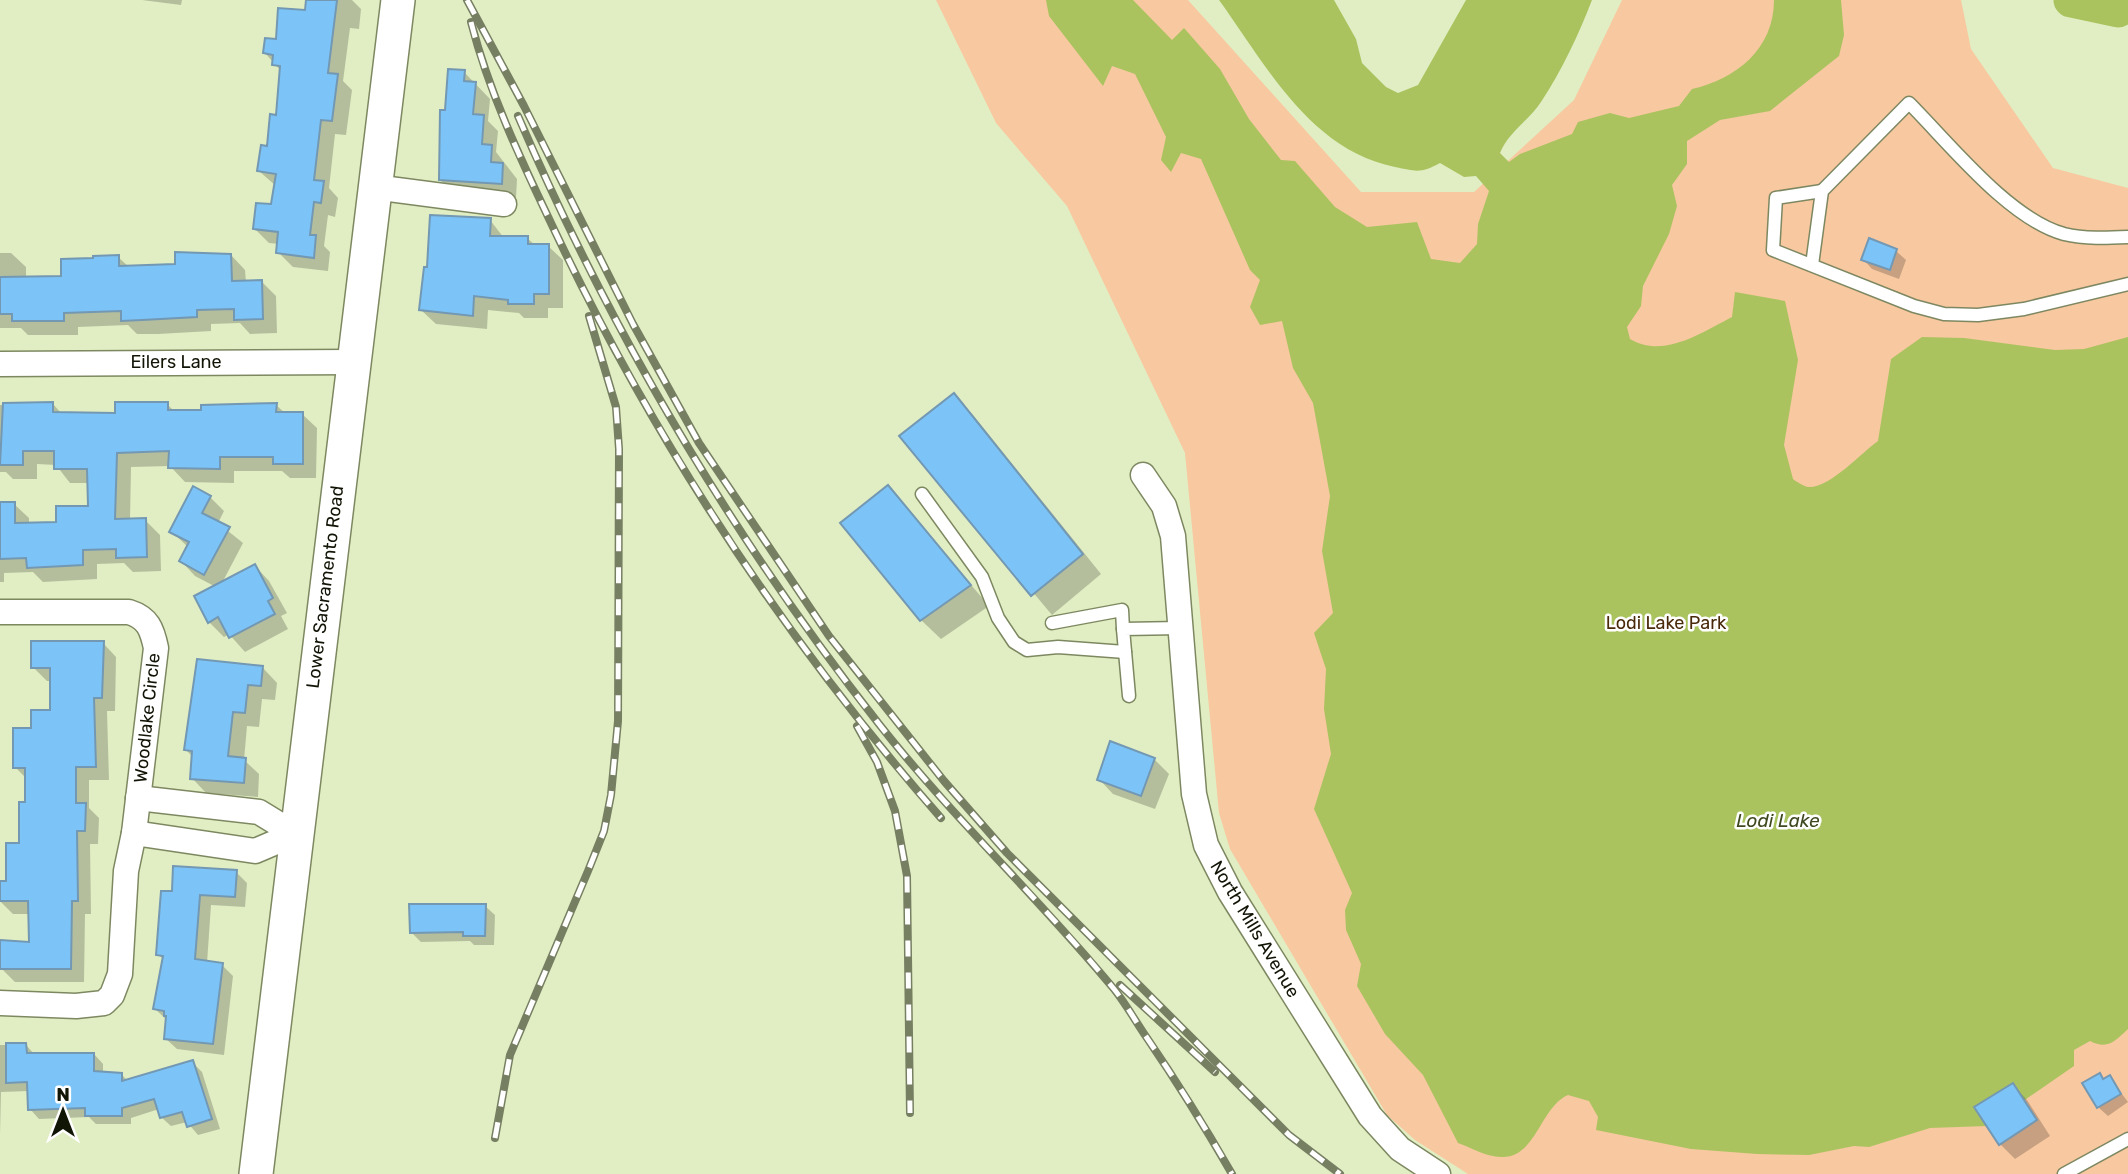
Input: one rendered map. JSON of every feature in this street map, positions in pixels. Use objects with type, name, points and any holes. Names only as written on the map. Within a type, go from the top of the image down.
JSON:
[{"type":"main road","name":"Lower Sacramento Road","points":[[256,1174],[295,834],[398,0]]},
{"type":"street","points":[[374,187],[504,204]]},
{"type":"street","name":"Eilers Lane","points":[[0,365],[353,362]]},
{"type":"street","name":"North Mills Avenue","points":[[1143,475],[1170,521],[1194,794],[1206,845],[1216,867],[1370,1115],[1400,1149],[1438,1174]]},
{"type":"street","name":"Woodlake Circle","points":[[0,612],[129,612],[142,616],[152,629],[156,648],[134,833],[125,871],[120,974],[112,995],[104,1003],[76,1006],[0,1003]]},
{"type":"street","name":"Woodlake Circle","points":[[138,798],[259,812],[295,834]]},
{"type":"street","points":[[134,833],[256,851],[295,834]]},
{"type":"lane","points":[[2128,237],[2085,238],[2064,234],[2034,222],[2011,205],[1909,103],[1822,191],[1776,198],[1773,250],[1914,306],[1944,314],[1978,315],[2025,309],[2128,284]]},
{"type":"lane","points":[[1812,265],[1822,191]]},
{"type":"lane","points":[[922,494],[982,577],[998,618],[1014,642],[1027,650],[1058,647],[1125,652]]},
{"type":"lane","points":[[1052,623],[1122,610],[1129,696]]},
{"type":"lane","points":[[1123,629],[1180,628]]},
{"type":"lane","points":[[2064,1174],[2128,1139]]},
{"type":"green space","name":"Lodi Lake","points":[[936,0],[1188,0],[1361,192],[1474,192],[1574,100],[1622,0],[1961,0],[1971,49],[2053,168],[2128,188],[2128,1174],[1468,1174],[1415,1140],[1387,1115],[1230,849],[1219,813],[1185,453],[1067,206],[996,123]]},
{"type":"water","name":"Lodi Lake","points":[[1046,0],[1133,0],[1172,40],[1184,28],[1220,69],[1249,119],[1281,160],[1295,161],[1335,207],[1367,227],[1417,222],[1431,259],[1460,263],[1477,244],[1478,224],[1489,191],[1476,176],[1464,177],[1440,163],[1418,171],[1395,167],[1365,158],[1338,143],[1314,124],[1293,102],[1219,0],[1334,0],[1356,39],[1362,63],[1386,87],[1398,93],[1418,85],[1466,0],[1592,0],[1549,90],[1500,153],[1509,162],[1520,154],[1572,134],[1578,122],[1610,113],[1629,118],[1679,106],[1692,89],[1723,78],[1750,59],[1767,33],[1774,0],[1841,0],[1844,35],[1839,56],[1770,111],[1720,120],[1687,141],[1687,164],[1672,185],[1677,206],[1669,234],[1643,286],[1641,306],[1627,327],[1630,339],[1655,346],[1682,342],[1732,317],[1735,292],[1785,301],[1798,360],[1784,445],[1793,479],[1808,487],[1835,476],[1878,441],[1891,359],[1922,337],[1964,338],[2055,350],[2084,349],[2128,337],[2128,1029],[2111,1043],[2102,1045],[2090,1041],[2074,1050],[2074,1066],[1987,1126],[1930,1128],[1869,1147],[1854,1146],[1809,1155],[1691,1149],[1596,1130],[1598,1117],[1589,1101],[1568,1095],[1551,1110],[1522,1150],[1513,1155],[1490,1156],[1458,1143],[1423,1075],[1385,1034],[1357,986],[1361,964],[1346,930],[1345,910],[1352,893],[1314,809],[1331,754],[1324,709],[1326,669],[1314,633],[1333,613],[1322,551],[1330,496],[1313,403],[1293,368],[1282,321],[1260,325],[1250,307],[1260,280],[1250,270],[1201,159],[1181,153],[1171,172],[1161,160],[1166,137],[1135,74],[1112,66],[1103,86],[1049,16]]},
{"type":"building","points":[[306,0],[337,0],[328,73],[338,74],[332,121],[321,120],[314,180],[324,181],[321,203],[314,202],[310,235],[316,235],[314,258],[276,253],[278,232],[253,229],[256,203],[271,204],[276,174],[257,171],[261,145],[267,146],[270,114],[276,115],[280,66],[272,65],[273,55],[263,53],[265,38],[276,39],[278,8],[305,10]]},
{"type":"building","points":[[448,69],[465,70],[464,81],[476,82],[473,114],[484,115],[482,144],[492,145],[491,162],[503,163],[502,184],[439,180],[440,110],[445,110]]},
{"type":"building","points":[[430,215],[491,218],[490,236],[528,236],[528,244],[549,244],[549,294],[534,294],[534,304],[508,304],[508,300],[474,296],[473,316],[419,310],[424,267],[427,267]]},
{"type":"building","points":[[1869,238],[1897,249],[1890,270],[1861,260]]},
{"type":"building","points":[[175,252],[231,254],[232,281],[262,280],[263,319],[234,320],[234,309],[197,310],[197,317],[121,321],[121,311],[64,313],[64,321],[12,321],[12,314],[0,314],[0,277],[61,276],[61,259],[93,256],[119,255],[119,266],[175,264]]},
{"type":"building","points":[[954,393],[1083,554],[1031,596],[899,436]]},
{"type":"building","points":[[53,402],[53,412],[115,413],[115,402],[168,402],[168,410],[201,410],[201,405],[277,403],[276,412],[303,412],[303,464],[273,464],[273,457],[220,457],[220,469],[168,468],[169,451],[117,453],[115,519],[146,518],[147,557],[116,558],[116,549],[83,550],[83,565],[27,568],[26,558],[0,559],[0,502],[15,502],[15,523],[56,522],[56,506],[88,506],[87,469],[54,469],[54,451],[23,451],[23,465],[0,465],[3,403]]},
{"type":"building","points":[[888,485],[971,585],[920,621],[840,523]]},
{"type":"building","points":[[193,486],[211,496],[202,513],[230,527],[204,575],[179,561],[189,542],[169,532]]},
{"type":"building","points":[[255,564],[273,598],[268,601],[275,614],[229,638],[218,617],[208,623],[194,596]]},
{"type":"building","points":[[31,641],[104,641],[102,698],[94,698],[96,767],[76,767],[76,803],[86,803],[85,831],[77,831],[78,901],[72,901],[71,969],[0,969],[0,940],[29,942],[28,901],[0,901],[0,881],[6,881],[6,843],[19,843],[19,802],[25,802],[25,768],[13,768],[13,728],[31,728],[31,710],[50,710],[50,668],[31,668]]},
{"type":"building","points":[[197,659],[263,666],[261,686],[248,685],[245,713],[233,712],[228,756],[246,758],[244,783],[190,779],[192,751],[184,750]]},
{"type":"building","points":[[1110,741],[1155,758],[1141,796],[1097,780]]},
{"type":"building","points":[[173,866],[237,870],[235,897],[200,895],[195,959],[223,963],[213,1044],[164,1039],[166,1016],[164,1011],[153,1009],[163,956],[156,955],[161,891],[172,891]]},
{"type":"building","points":[[409,904],[486,904],[485,936],[463,936],[463,932],[410,933]]},
{"type":"building","points":[[6,1043],[26,1043],[27,1053],[94,1053],[94,1071],[122,1073],[122,1081],[193,1060],[212,1119],[187,1127],[182,1112],[160,1118],[154,1099],[122,1108],[122,1116],[85,1116],[85,1108],[28,1110],[27,1082],[6,1083]]},
{"type":"building","points":[[2100,1073],[2103,1079],[2110,1075],[2121,1094],[2097,1108],[2082,1083]]},
{"type":"building","points":[[2013,1083],[2037,1120],[1999,1145],[1974,1107]]},
{"type":"waterway","points":[[2071,0],[2118,10],[2128,4]]},
{"type":"railway","points":[[467,0],[524,106],[633,324],[699,443],[829,636],[944,781],[1007,853],[1289,1135],[1340,1174]]},
{"type":"railway","points":[[471,22],[496,99],[539,199],[590,303],[678,459],[725,534],[828,680],[941,818]]},
{"type":"railway","points":[[518,116],[593,277],[635,355],[725,507],[774,581],[825,653],[907,758],[1114,989],[1180,1088],[1232,1174]]},
{"type":"railway","points":[[495,1138],[510,1055],[604,831],[611,795],[618,721],[619,449],[616,407],[589,316]]},
{"type":"railway","points":[[857,726],[877,762],[895,811],[907,876],[910,1113]]},
{"type":"railway","points":[[1120,985],[1215,1072]]},
{"type":"park label","name":"Lodi Lake Park","points":[[1666,623]]}]
